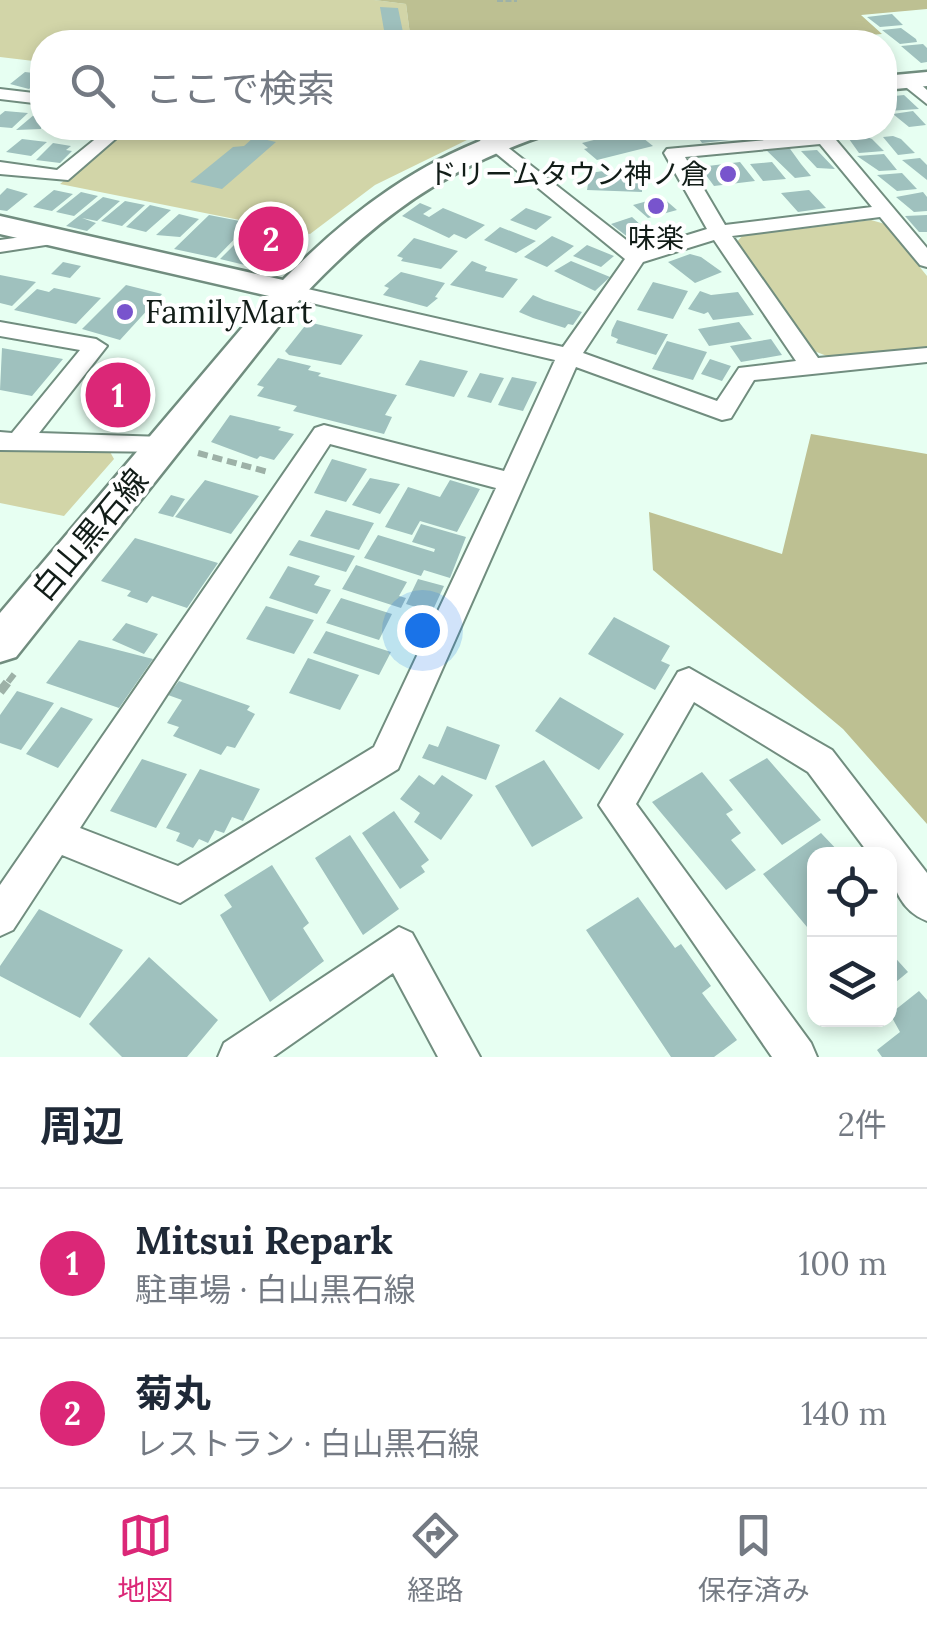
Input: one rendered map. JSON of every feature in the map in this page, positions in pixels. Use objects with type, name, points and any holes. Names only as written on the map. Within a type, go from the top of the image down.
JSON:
[{"type":"street","points":[[907,81],[927,99]]},
{"type":"street","points":[[0,94],[30,97]]},
{"type":"street","points":[[0,168],[62,176],[106,140]]},
{"type":"street","name":"白山黒石線","points":[[12,653],[183,441],[290,291],[371,211],[478,140]]},
{"type":"street","points":[[489,140],[636,258]]},
{"type":"street","points":[[804,140],[673,153],[720,232],[811,365]]},
{"type":"street","points":[[826,140],[924,253]]},
{"type":"street","points":[[55,835],[180,884],[386,758],[569,356],[636,258],[720,232],[884,211]]},
{"type":"street","points":[[0,225],[569,356],[722,412],[747,373],[927,354]]},
{"type":"street","points":[[0,246],[58,238]]},
{"type":"street","points":[[0,329],[96,346],[10,440]]},
{"type":"street","points":[[0,917],[324,434],[513,483]]},
{"type":"street","points":[[10,440],[183,441]]},
{"type":"street","points":[[798,1057],[616,806],[689,682],[820,761],[927,903]]},
{"type":"street","points":[[238,1057],[399,946],[460,1057]]},
{"type":"path","points":[[497,0],[518,0]]},
{"type":"path","points":[[183,441],[191,450],[294,479]]},
{"type":"path","points":[[0,692],[12,653]]},
{"type":"green space","points":[[0,0],[374,0],[406,4],[409,30],[30,30],[30,61],[0,57]]},
{"type":"green space","points":[[374,0],[927,0],[927,9],[861,15],[878,30],[409,30],[406,4]]},
{"type":"green space","points":[[114,140],[467,140],[375,185],[310,234],[60,184]]},
{"type":"green space","points":[[871,220],[885,224],[927,276],[927,347],[827,356],[814,351],[736,243],[742,236]]},
{"type":"green space","points":[[811,434],[927,454],[927,824],[843,729],[653,570],[649,512],[782,554]]},
{"type":"green space","points":[[109,450],[114,459],[64,516],[0,503],[0,451]]},
{"type":"building","points":[[380,7],[398,8],[403,30],[384,30]]},
{"type":"building","points":[[892,14],[903,25],[880,27],[867,17]]},
{"type":"building","points":[[901,28],[917,42],[900,44],[897,30],[882,30]]},
{"type":"building","points":[[923,44],[927,48],[927,62],[921,63],[901,46]]},
{"type":"building","points":[[25,72],[30,73],[29,89],[10,84]]},
{"type":"building","points":[[904,95],[919,109],[897,110],[897,96]]},
{"type":"building","points":[[5,111],[28,113],[12,128],[0,127],[0,115]]},
{"type":"building","points":[[913,111],[926,125],[909,127],[897,113]]},
{"type":"building","points":[[30,118],[30,129],[16,130]]},
{"type":"building","points":[[22,139],[47,142],[31,156],[6,152]]},
{"type":"building","points":[[901,139],[915,153],[898,155],[886,140]]},
{"type":"building","points":[[251,140],[276,142],[222,189],[190,182],[233,147],[244,146]]},
{"type":"building","points":[[646,140],[653,146],[597,160],[582,143]]},
{"type":"building","points":[[850,140],[873,140],[884,151],[859,153]]},
{"type":"building","points":[[53,143],[71,146],[66,150],[72,151],[60,163],[36,160]]},
{"type":"building","points":[[788,146],[811,176],[795,178],[764,148]]},
{"type":"building","points":[[817,150],[835,169],[817,168],[801,151]]},
{"type":"building","points":[[884,154],[897,170],[879,171],[857,156]]},
{"type":"building","points":[[920,158],[927,165],[927,180],[902,160]]},
{"type":"building","name":"ドリームタウン神ノ倉","points":[[740,162],[755,181],[714,186],[700,167]]},
{"type":"building","points":[[772,162],[786,179],[763,181],[750,164]]},
{"type":"building","points":[[590,173],[642,174],[642,192],[587,190]]},
{"type":"building","points":[[902,173],[917,189],[897,191],[877,175]]},
{"type":"building","points":[[7,188],[28,194],[7,211],[0,210],[0,195]]},
{"type":"building","points":[[54,190],[73,194],[52,211],[33,207]]},
{"type":"building","points":[[809,190],[826,208],[798,212],[781,193]]},
{"type":"building","points":[[81,192],[98,196],[74,216],[56,212]]},
{"type":"building","points":[[923,192],[927,211],[914,212],[896,197]]},
{"type":"building","points":[[103,197],[120,201],[97,221],[82,218],[96,223],[87,231],[66,226]]},
{"type":"building","points":[[662,197],[677,210],[648,218],[633,205]]},
{"type":"building","points":[[125,201],[145,205],[122,226],[101,221]]},
{"type":"building","points":[[420,203],[432,208],[423,214],[429,217],[443,208],[485,225],[466,239],[454,234],[449,238],[402,216]]},
{"type":"building","points":[[150,205],[171,210],[146,232],[126,227]]},
{"type":"building","points":[[526,208],[552,217],[536,230],[510,220]]},
{"type":"building","points":[[179,214],[199,219],[180,237],[156,235]]},
{"type":"building","points":[[209,215],[250,223],[216,258],[174,249]]},
{"type":"building","points":[[927,215],[927,232],[919,232],[905,216]]},
{"type":"building","points":[[632,217],[652,235],[645,237],[650,241],[638,245],[611,224]]},
{"type":"building","points":[[255,226],[295,234],[283,248],[242,240]]},
{"type":"building","points":[[500,227],[536,241],[516,253],[484,240]]},
{"type":"building","points":[[552,236],[574,246],[547,267],[524,257]]},
{"type":"building","points":[[414,238],[458,251],[441,269],[401,261],[403,258],[397,256]]},
{"type":"building","points":[[236,243],[283,254],[279,258],[261,258],[249,266],[220,259]]},
{"type":"building","points":[[587,245],[614,256],[601,267],[573,256]]},
{"type":"building","points":[[690,254],[722,272],[695,283],[668,262]]},
{"type":"building","points":[[472,261],[487,267],[485,271],[518,279],[503,298],[450,285]]},
{"type":"building","points":[[571,261],[610,277],[595,291],[554,271]]},
{"type":"building","points":[[63,262],[81,266],[70,278],[51,274]]},
{"type":"building","points":[[401,272],[445,283],[435,297],[438,298],[427,307],[383,295],[389,288],[384,286]]},
{"type":"building","points":[[0,275],[36,282],[12,306],[0,303]]},
{"type":"building","points":[[653,282],[688,291],[673,319],[637,310]]},
{"type":"building","points":[[126,285],[162,294],[120,340],[82,329]]},
{"type":"building","points":[[54,288],[101,298],[76,324],[14,310],[37,289],[49,292]]},
{"type":"building","points":[[700,291],[711,295],[738,292],[754,315],[713,320],[708,312],[688,309]]},
{"type":"building","points":[[533,295],[582,312],[573,325],[565,328],[519,312]]},
{"type":"building","points":[[617,320],[668,334],[656,355],[616,343],[618,339],[611,336]]},
{"type":"building","points":[[308,322],[363,335],[341,365],[289,355],[285,351]]},
{"type":"building","points":[[739,322],[752,339],[709,346],[698,329]]},
{"type":"building","points":[[771,339],[782,355],[741,362],[730,346]]},
{"type":"building","points":[[667,341],[707,352],[693,380],[652,369]]},
{"type":"building","points":[[2,348],[63,359],[32,396],[0,390]]},
{"type":"building","points":[[278,358],[311,366],[308,370],[321,373],[318,376],[397,395],[385,415],[392,417],[384,434],[293,411],[297,406],[257,396],[264,387],[257,385]]},
{"type":"building","points":[[710,359],[731,366],[722,381],[701,374]]},
{"type":"building","points":[[420,360],[468,371],[454,397],[405,385]]},
{"type":"building","points":[[480,373],[504,378],[491,403],[467,397]]},
{"type":"building","points":[[512,377],[537,382],[523,411],[498,405]]},
{"type":"building","points":[[230,415],[281,427],[278,430],[294,434],[274,460],[260,456],[257,459],[211,442]]},
{"type":"building","points":[[332,459],[367,469],[346,502],[314,493]]},
{"type":"building","points":[[370,478],[400,484],[380,514],[352,505]]},
{"type":"building","points":[[205,480],[259,496],[231,534],[175,517]]},
{"type":"building","points":[[450,480],[480,489],[457,532],[420,521],[412,535],[385,527],[408,487],[440,497]]},
{"type":"building","points":[[171,495],[185,499],[173,517],[158,513]]},
{"type":"building","points":[[326,510],[374,523],[359,550],[310,536]]},
{"type":"building","points":[[421,524],[466,537],[450,578],[424,570],[421,576],[364,558],[378,535],[434,552],[435,549],[412,542]]},
{"type":"building","points":[[135,538],[218,563],[187,608],[152,596],[147,603],[127,596],[131,591],[101,581]]},
{"type":"building","points":[[299,540],[355,556],[346,572],[289,555]]},
{"type":"building","points":[[356,565],[407,582],[399,596],[406,598],[401,608],[342,589]]},
{"type":"building","points":[[288,566],[320,576],[314,585],[331,590],[317,614],[269,598]]},
{"type":"building","points":[[418,579],[444,586],[432,612],[406,604]]},
{"type":"building","points":[[341,598],[392,614],[379,640],[326,623]]},
{"type":"building","points":[[266,606],[314,620],[294,654],[246,639]]},
{"type":"building","points":[[614,617],[670,646],[661,661],[670,665],[655,690],[588,654]]},
{"type":"building","points":[[126,623],[158,634],[144,654],[112,640]]},
{"type":"building","points":[[326,631],[391,652],[379,675],[313,653]]},
{"type":"building","points":[[79,640],[153,659],[119,708],[46,683]]},
{"type":"building","points":[[308,658],[359,675],[340,710],[289,693]]},
{"type":"building","points":[[179,681],[250,706],[247,710],[255,714],[235,748],[227,746],[221,755],[173,736],[179,727],[167,723],[182,700],[168,695]]},
{"type":"building","points":[[17,691],[54,703],[21,750],[0,743],[0,715]]},
{"type":"building","points":[[560,697],[624,734],[599,770],[535,731]]},
{"type":"building","points":[[61,707],[93,719],[58,768],[26,754]]},
{"type":"building","points":[[447,726],[500,745],[486,780],[422,758],[429,744],[438,747]]},
{"type":"building","points":[[767,758],[821,820],[782,845],[729,780]]},
{"type":"building","points":[[142,759],[187,774],[156,828],[110,811]]},
{"type":"building","points":[[544,760],[583,818],[532,847],[495,786]]},
{"type":"building","points":[[200,769],[260,789],[243,821],[232,817],[224,833],[215,830],[208,843],[199,839],[193,848],[176,841],[180,833],[166,828]]},
{"type":"building","points":[[702,772],[733,810],[726,814],[741,833],[731,840],[756,870],[726,890],[652,802]]},
{"type":"building","points":[[419,775],[434,785],[442,775],[473,795],[441,840],[414,822],[420,813],[400,799]]},
{"type":"building","points":[[394,811],[429,860],[421,866],[425,872],[400,889],[362,833]]},
{"type":"building","points":[[821,833],[834,847],[807,847],[807,927],[763,874]]},
{"type":"building","points":[[350,835],[399,909],[363,935],[315,858]]},
{"type":"building","points":[[272,865],[309,923],[303,928],[324,961],[270,1002],[220,915],[232,907],[224,895]]},
{"type":"building","points":[[638,897],[675,948],[681,944],[711,986],[702,993],[737,1040],[714,1057],[671,1057],[586,930]]},
{"type":"building","points":[[39,909],[123,950],[80,1018],[0,976],[0,966]]},
{"type":"building","points":[[149,957],[218,1020],[187,1057],[122,1057],[89,1024]]},
{"type":"building","points":[[897,960],[908,972],[897,981]]},
{"type":"building","points":[[919,991],[927,1000],[927,1057],[882,1057],[877,1050],[900,1032],[897,1008]]},
{"type":"place","name":"ドリームタウン神ノ倉","points":[[728,174]]},
{"type":"place","name":"味楽","points":[[656,206]]},
{"type":"place","name":"菊丸","points":[[271,239]]},
{"type":"place","name":"FamilyMart","points":[[125,312]]},
{"type":"place","name":"Mitsui Repark","points":[[118,395]]}]
